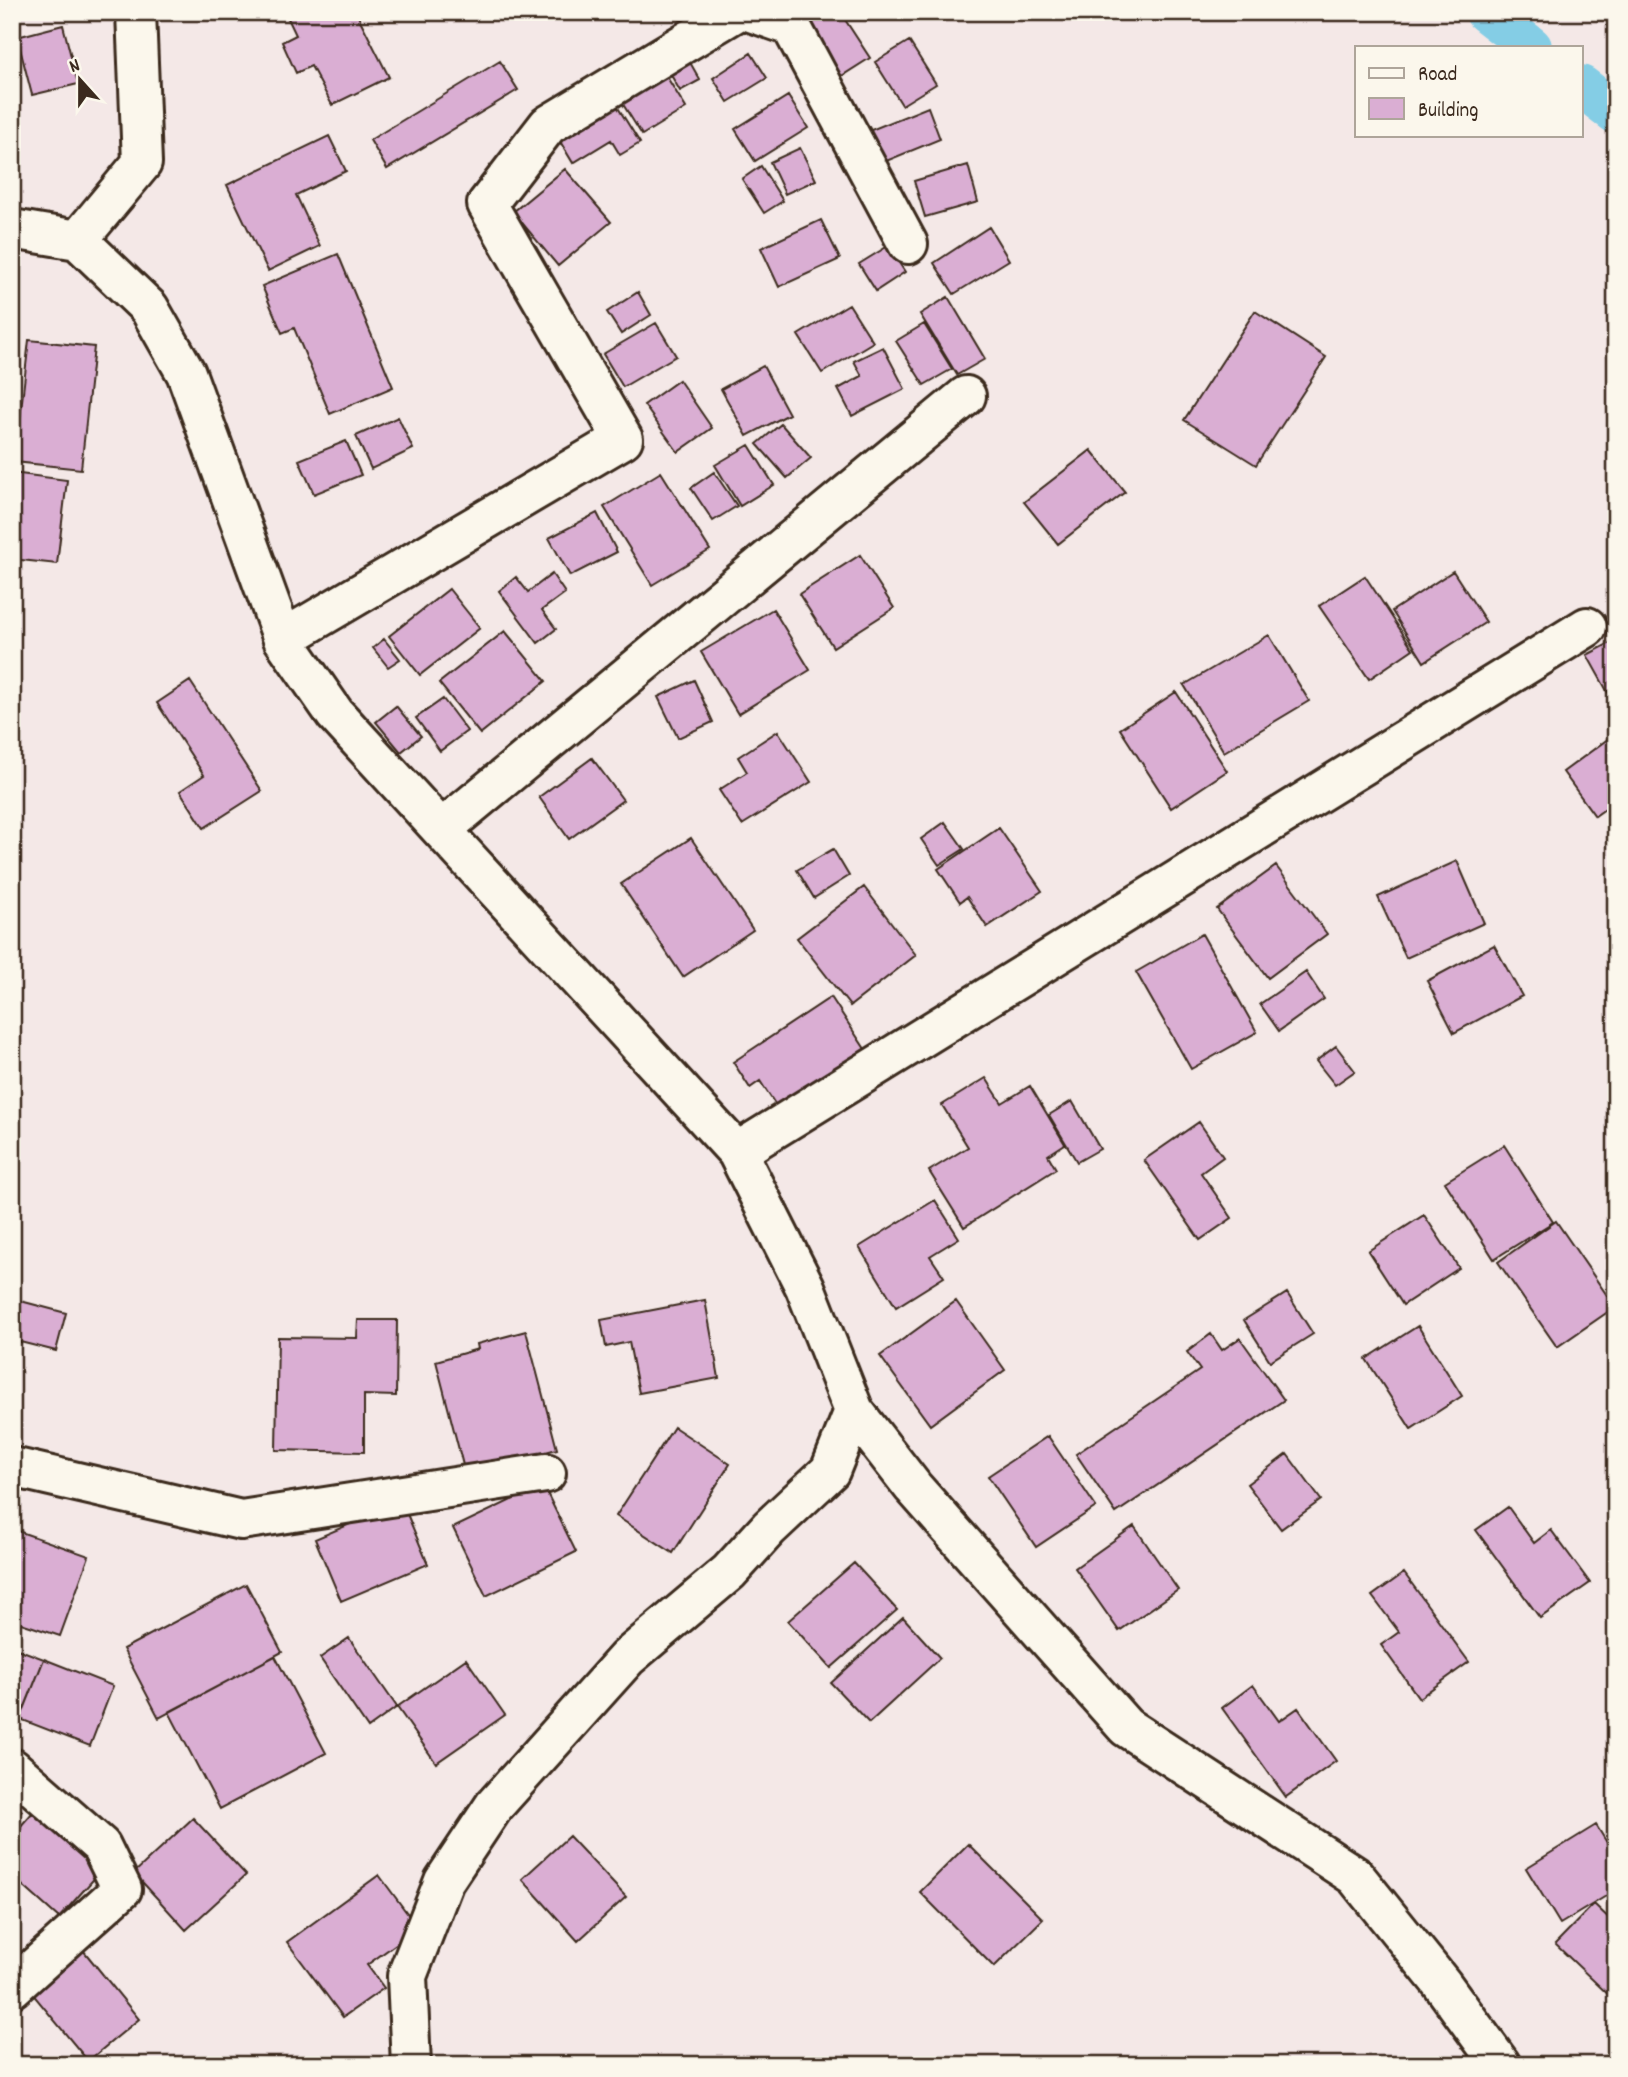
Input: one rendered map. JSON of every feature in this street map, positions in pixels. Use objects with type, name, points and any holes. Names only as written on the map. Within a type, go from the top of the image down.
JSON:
[{"type":"street","points":[[78,240],[142,163],[136,12]]},
{"type":"street","points":[[283,639],[623,439],[487,204],[548,125],[736,12]]},
{"type":"street","points":[[751,12],[791,26],[908,244]]},
{"type":"street","points":[[12,229],[78,240],[149,308],[186,373],[283,639],[335,714],[737,1152],[805,1287],[854,1411],[913,1487],[1126,1727],[1355,1876],[1501,2065]]},
{"type":"street","points":[[442,829],[966,396]]},
{"type":"street","points":[[737,1152],[1587,627]]},
{"type":"street","points":[[411,2065],[407,1976],[444,1881],[494,1806],[627,1658],[729,1572],[769,1528],[830,1471],[854,1411]]},
{"type":"street","points":[[12,1467],[242,1520],[546,1474]]},
{"type":"street","points":[[12,1768],[101,1846],[122,1889],[12,1988]]},
{"type":"building","points":[[285,12],[356,12],[389,77],[332,105],[311,66],[296,73],[282,42],[296,35]]},
{"type":"building","points":[[811,12],[840,12],[870,58],[840,77],[802,18]]},
{"type":"building","points":[[63,25],[78,84],[32,95],[17,37]]},
{"type":"building","points":[[909,41],[936,84],[902,105],[875,62]]},
{"type":"building","points":[[683,50],[700,80],[680,91],[663,61]]},
{"type":"building","points":[[751,53],[767,78],[728,102],[713,78]]},
{"type":"building","points":[[500,61],[518,90],[387,169],[370,140]]},
{"type":"building","points":[[660,66],[686,108],[642,135],[616,93]]},
{"type":"building","points":[[788,96],[808,128],[755,161],[735,129]]},
{"type":"building","points":[[612,98],[640,143],[620,155],[611,140],[573,163],[555,133]]},
{"type":"building","points":[[928,107],[940,139],[879,164],[866,132]]},
{"type":"building","points":[[329,136],[346,171],[296,195],[320,246],[268,271],[227,185]]},
{"type":"building","points":[[800,148],[816,180],[785,194],[770,162]]},
{"type":"building","points":[[968,165],[978,202],[925,217],[914,181]]},
{"type":"building","points":[[761,166],[783,201],[764,213],[742,179]]},
{"type":"building","points":[[565,169],[611,222],[558,266],[513,212]]},
{"type":"building","points":[[821,220],[840,259],[779,287],[761,248]]},
{"type":"building","points":[[989,227],[1009,260],[954,294],[934,263]]},
{"type":"building","points":[[888,246],[905,272],[876,291],[859,264]]},
{"type":"building","points":[[338,254],[393,387],[330,414],[294,328],[282,333],[262,286]]},
{"type":"building","points":[[638,292],[651,315],[621,334],[607,312]]},
{"type":"building","points":[[948,297],[985,359],[957,375],[920,314]]},
{"type":"building","points":[[849,304],[873,342],[822,373],[798,335]]},
{"type":"building","points":[[1255,311],[1326,357],[1256,465],[1184,420]]},
{"type":"building","points":[[656,323],[676,356],[623,387],[603,354]]},
{"type":"building","points":[[924,324],[952,369],[924,385],[896,341]]},
{"type":"building","points":[[29,340],[94,347],[81,469],[15,462]]},
{"type":"building","points":[[883,347],[905,389],[852,416],[838,389],[862,376],[854,361]]},
{"type":"building","points":[[763,366],[789,414],[747,436],[721,389]]},
{"type":"building","points":[[679,380],[712,428],[678,452],[644,405]]},
{"type":"building","points":[[398,417],[413,449],[371,469],[356,436]]},
{"type":"building","points":[[781,424],[811,458],[787,478],[757,444]]},
{"type":"building","points":[[346,441],[361,475],[314,494],[299,460]]},
{"type":"building","points":[[749,445],[774,485],[740,506],[715,465]]},
{"type":"building","points":[[1091,450],[1125,492],[1058,544],[1024,502]]},
{"type":"building","points":[[661,472],[710,550],[652,585],[604,507]]},
{"type":"building","points":[[714,472],[737,506],[713,521],[691,488]]},
{"type":"building","points":[[12,473],[67,480],[57,564],[12,559]]},
{"type":"building","points":[[597,513],[617,552],[570,576],[549,538]]},
{"type":"building","points":[[860,555],[894,608],[833,647],[799,594]]},
{"type":"building","points":[[1453,571],[1486,622],[1424,662],[1392,611]]},
{"type":"building","points":[[552,574],[565,593],[542,610],[556,629],[538,643],[499,591],[516,577],[528,592]]},
{"type":"building","points":[[1365,576],[1413,649],[1369,679],[1319,606]]},
{"type":"building","points":[[449,589],[480,628],[420,675],[389,636]]},
{"type":"building","points":[[773,609],[810,670],[738,714],[701,652]]},
{"type":"building","points":[[505,631],[546,681],[480,734],[439,683]]},
{"type":"building","points":[[1269,635],[1309,701],[1224,752],[1184,685]]},
{"type":"building","points":[[384,639],[400,659],[388,667],[373,648]]},
{"type":"building","points":[[1616,640],[1616,707],[1587,655]]},
{"type":"building","points":[[694,680],[713,722],[678,738],[658,697]]},
{"type":"building","points":[[190,681],[262,791],[204,828],[180,791],[204,775],[157,703]]},
{"type":"building","points":[[1176,692],[1227,771],[1171,808],[1120,729]]},
{"type":"building","points":[[443,699],[467,731],[440,751],[416,718]]},
{"type":"building","points":[[396,706],[421,736],[401,752],[376,722]]},
{"type":"building","points":[[778,731],[811,782],[742,825],[719,790],[747,772],[738,757]]},
{"type":"building","points":[[1616,733],[1616,801],[1595,816],[1563,772]]},
{"type":"building","points":[[592,758],[623,800],[569,839],[539,797]]},
{"type":"building","points":[[945,822],[964,849],[939,865],[921,839]]},
{"type":"building","points":[[999,828],[1042,891],[987,927],[967,897],[960,902],[938,869]]},
{"type":"building","points":[[691,838],[753,930],[683,977],[621,884]]},
{"type":"building","points":[[833,849],[849,876],[814,898],[797,870]]},
{"type":"building","points":[[1457,861],[1484,923],[1406,958],[1378,897]]},
{"type":"building","points":[[1276,866],[1327,934],[1268,978],[1217,909]]},
{"type":"building","points":[[864,887],[916,955],[850,1006],[797,938]]},
{"type":"building","points":[[1202,934],[1257,1032],[1191,1069],[1136,972]]},
{"type":"building","points":[[1494,945],[1522,996],[1454,1033],[1427,981]]},
{"type":"building","points":[[1306,972],[1324,999],[1279,1031],[1260,1004]]},
{"type":"building","points":[[831,997],[865,1049],[777,1107],[760,1081],[750,1088],[733,1062]]},
{"type":"building","points":[[1336,1046],[1355,1071],[1335,1085],[1316,1061]]},
{"type":"building","points":[[986,1078],[1002,1103],[1030,1086],[1065,1144],[1048,1155],[1056,1169],[964,1227],[929,1171],[968,1147],[942,1105]]},
{"type":"building","points":[[1072,1101],[1100,1149],[1077,1162],[1049,1115]]},
{"type":"building","points":[[1199,1122],[1223,1157],[1201,1173],[1232,1218],[1200,1240],[1144,1160]]},
{"type":"building","points":[[1504,1145],[1553,1222],[1494,1259],[1445,1182]]},
{"type":"building","points":[[935,1200],[959,1238],[930,1256],[944,1277],[896,1307],[859,1247]]},
{"type":"building","points":[[1424,1215],[1459,1268],[1403,1305],[1368,1251]]},
{"type":"building","points":[[1556,1221],[1615,1307],[1557,1347],[1498,1262]]},
{"type":"building","points":[[1287,1293],[1313,1334],[1270,1361],[1244,1320]]},
{"type":"building","points":[[13,1299],[66,1313],[56,1351],[12,1340]]},
{"type":"building","points":[[705,1300],[719,1378],[639,1393],[629,1342],[606,1347],[601,1320]]},
{"type":"building","points":[[956,1301],[1005,1370],[930,1425],[880,1356]]},
{"type":"building","points":[[358,1320],[397,1320],[396,1396],[364,1395],[364,1452],[276,1450],[278,1337],[357,1338]]},
{"type":"building","points":[[1418,1326],[1462,1396],[1411,1429],[1366,1359]]},
{"type":"building","points":[[526,1331],[557,1449],[465,1473],[436,1361],[478,1349],[477,1344]]},
{"type":"building","points":[[1211,1334],[1222,1350],[1240,1338],[1284,1400],[1116,1513],[1076,1454],[1200,1370],[1187,1352]]},
{"type":"building","points":[[674,1427],[730,1464],[673,1553],[616,1516]]},
{"type":"building","points":[[1048,1436],[1096,1507],[1036,1547],[988,1476]]},
{"type":"building","points":[[1287,1454],[1321,1500],[1281,1529],[1247,1484]]},
{"type":"building","points":[[543,1485],[576,1552],[486,1596],[453,1528]]},
{"type":"building","points":[[402,1502],[428,1564],[341,1601],[315,1539]]},
{"type":"building","points":[[1508,1507],[1534,1543],[1551,1530],[1590,1583],[1540,1618],[1476,1530]]},
{"type":"building","points":[[12,1517],[19,1519],[12,1539]]},
{"type":"building","points":[[1134,1526],[1178,1590],[1119,1631],[1075,1568]]},
{"type":"building","points":[[15,1530],[89,1556],[60,1636],[12,1620],[12,1539]]},
{"type":"building","points":[[854,1563],[897,1610],[831,1668],[788,1621]]},
{"type":"building","points":[[1404,1573],[1469,1662],[1419,1698],[1381,1645],[1399,1632],[1372,1596]]},
{"type":"building","points":[[246,1584],[282,1652],[159,1718],[123,1649]]},
{"type":"building","points":[[903,1617],[940,1658],[869,1723],[831,1683]]},
{"type":"building","points":[[349,1638],[397,1707],[368,1728],[320,1658]]},
{"type":"building","points":[[12,1647],[44,1659],[12,1740]]},
{"type":"building","points":[[275,1656],[326,1753],[220,1809],[169,1712]]},
{"type":"building","points":[[44,1659],[113,1686],[90,1746],[20,1719]]},
{"type":"building","points":[[466,1659],[505,1715],[436,1763],[397,1707]]},
{"type":"building","points":[[1253,1685],[1279,1721],[1298,1708],[1336,1761],[1286,1797],[1222,1708]]},
{"type":"building","points":[[12,1801],[22,1811],[12,1822]]},
{"type":"building","points":[[33,1812],[100,1872],[59,1918],[12,1876],[12,1836]]},
{"type":"building","points":[[193,1818],[246,1875],[186,1930],[134,1873]]},
{"type":"building","points":[[1596,1825],[1616,1857],[1616,1890],[1560,1924],[1526,1868]]},
{"type":"building","points":[[569,1836],[626,1897],[578,1941],[522,1879]]},
{"type":"building","points":[[968,1844],[1043,1919],[994,1967],[920,1892]]},
{"type":"building","points":[[379,1875],[418,1928],[367,1965],[384,1988],[343,2017],[287,1942]]},
{"type":"building","points":[[1594,1904],[1616,1925],[1616,2002],[1555,1944]]},
{"type":"building","points":[[83,1950],[139,2019],[88,2061],[31,1992]]},
{"type":"waterway","points":[[1486,12],[1530,46]]},
{"type":"waterway","points":[[1582,87],[1616,113]]}]
